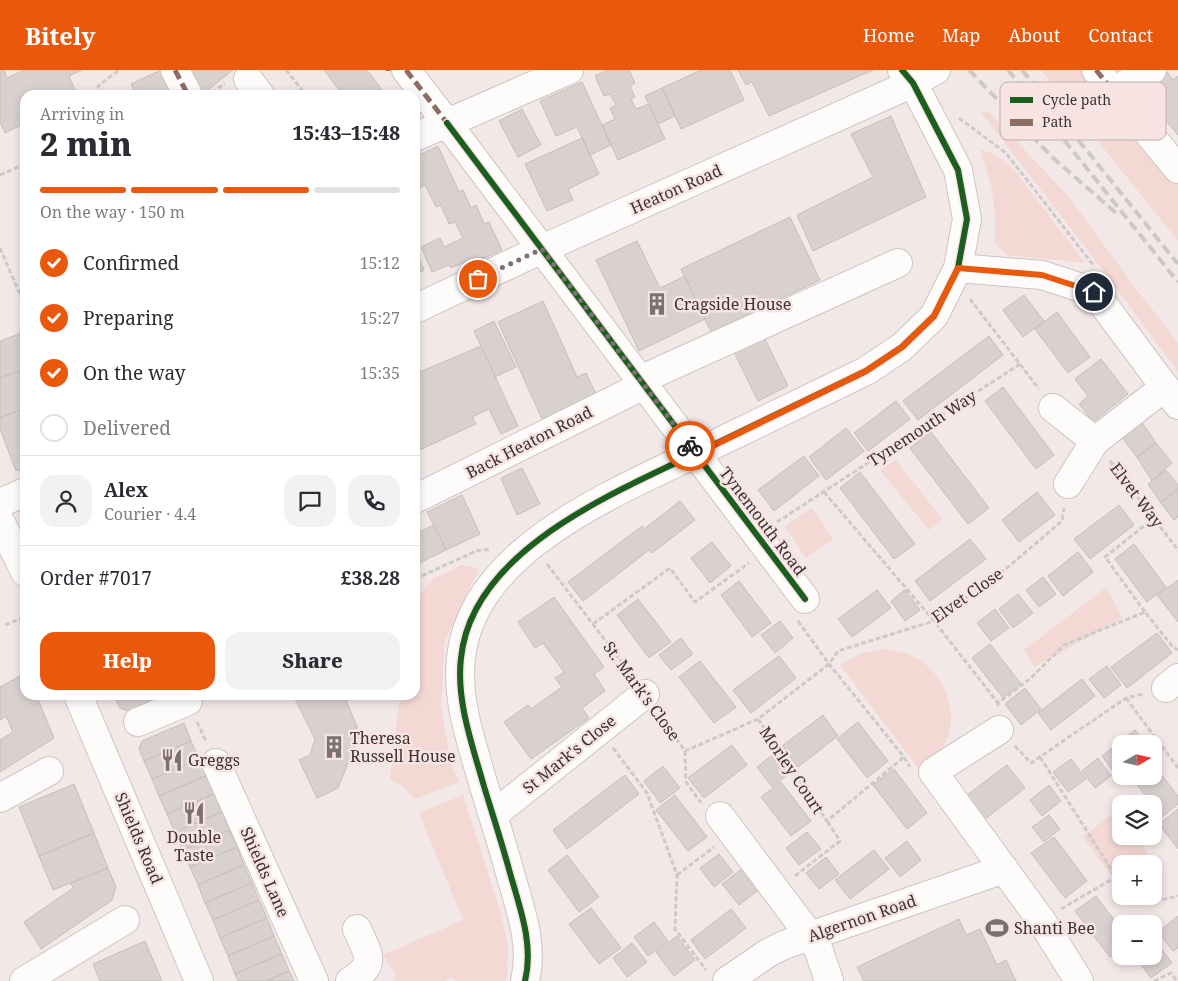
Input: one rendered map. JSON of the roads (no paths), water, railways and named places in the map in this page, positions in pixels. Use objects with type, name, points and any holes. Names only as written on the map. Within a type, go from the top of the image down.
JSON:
[{"type":"street","points":[[174,70],[185,90]]},
{"type":"street","name":"Tynemouth Road","points":[[394,70],[414,90]]},
{"type":"street","points":[[420,135],[568,70]]},
{"type":"street","points":[[1096,70],[1106,82]]},
{"type":"street","points":[[1130,82],[1152,70]]},
{"type":"street","points":[[525,981],[528,960],[524,922],[474,749],[460,681],[461,658],[465,638],[473,616],[484,595],[500,574],[532,544],[556,528],[609,496],[866,371],[902,347],[934,316],[956,273],[967,219],[958,170],[922,74]]},
{"type":"street","name":"Heaton Road","points":[[420,307],[922,74]]},
{"type":"street","name":"Tynemouth Road","points":[[420,96],[447,123],[805,599]]},
{"type":"street","points":[[1153,140],[1178,170]]},
{"type":"street","name":"Back Heaton Road","points":[[420,497],[642,382],[898,263]]},
{"type":"street","points":[[956,273],[1042,275],[1094,292],[1171,396],[1095,441],[1068,484]]},
{"type":"street","points":[[1053,408],[1095,441]]},
{"type":"street","points":[[0,503],[20,494]]},
{"type":"street","points":[[0,521],[20,562]]},
{"type":"street","name":"St Mark's Close","points":[[493,815],[645,694]]},
{"type":"street","name":"Shields Road","points":[[80,700],[200,981]]},
{"type":"street","points":[[138,722],[182,700]]},
{"type":"street","points":[[999,716],[933,772],[1041,920],[1079,981]]},
{"type":"street","name":"Shields Lane","points":[[216,763],[314,981]]},
{"type":"street","points":[[0,798],[49,771]]},
{"type":"street","points":[[726,825],[810,936],[819,951],[829,981]]},
{"type":"street","name":"Algernon Road","points":[[718,977],[784,945],[1004,869]]},
{"type":"street","points":[[24,981],[126,920]]},
{"type":"street","points":[[350,981],[362,974],[367,966],[368,959],[357,929]]},
{"type":"railway","points":[[969,70],[1000,102]]},
{"type":"railway","points":[[1008,70],[1018,82]]},
{"type":"railway","points":[[1022,70],[1032,82]]},
{"type":"railway","points":[[1036,140],[1052,157],[1116,213]]},
{"type":"railway","points":[[1064,140],[1178,282]]},
{"type":"railway","points":[[1078,140],[1178,264]]},
{"type":"place","name":"Cragside House","points":[[657,304]]},
{"type":"place","name":"Theresa Russell House","points":[[334,747]]},
{"type":"place","name":"Greggs","points":[[172,760]]},
{"type":"place","name":"Double Taste","points":[[194,813]]},
{"type":"place","name":"Shanti Bee","points":[[997,928]]}]
